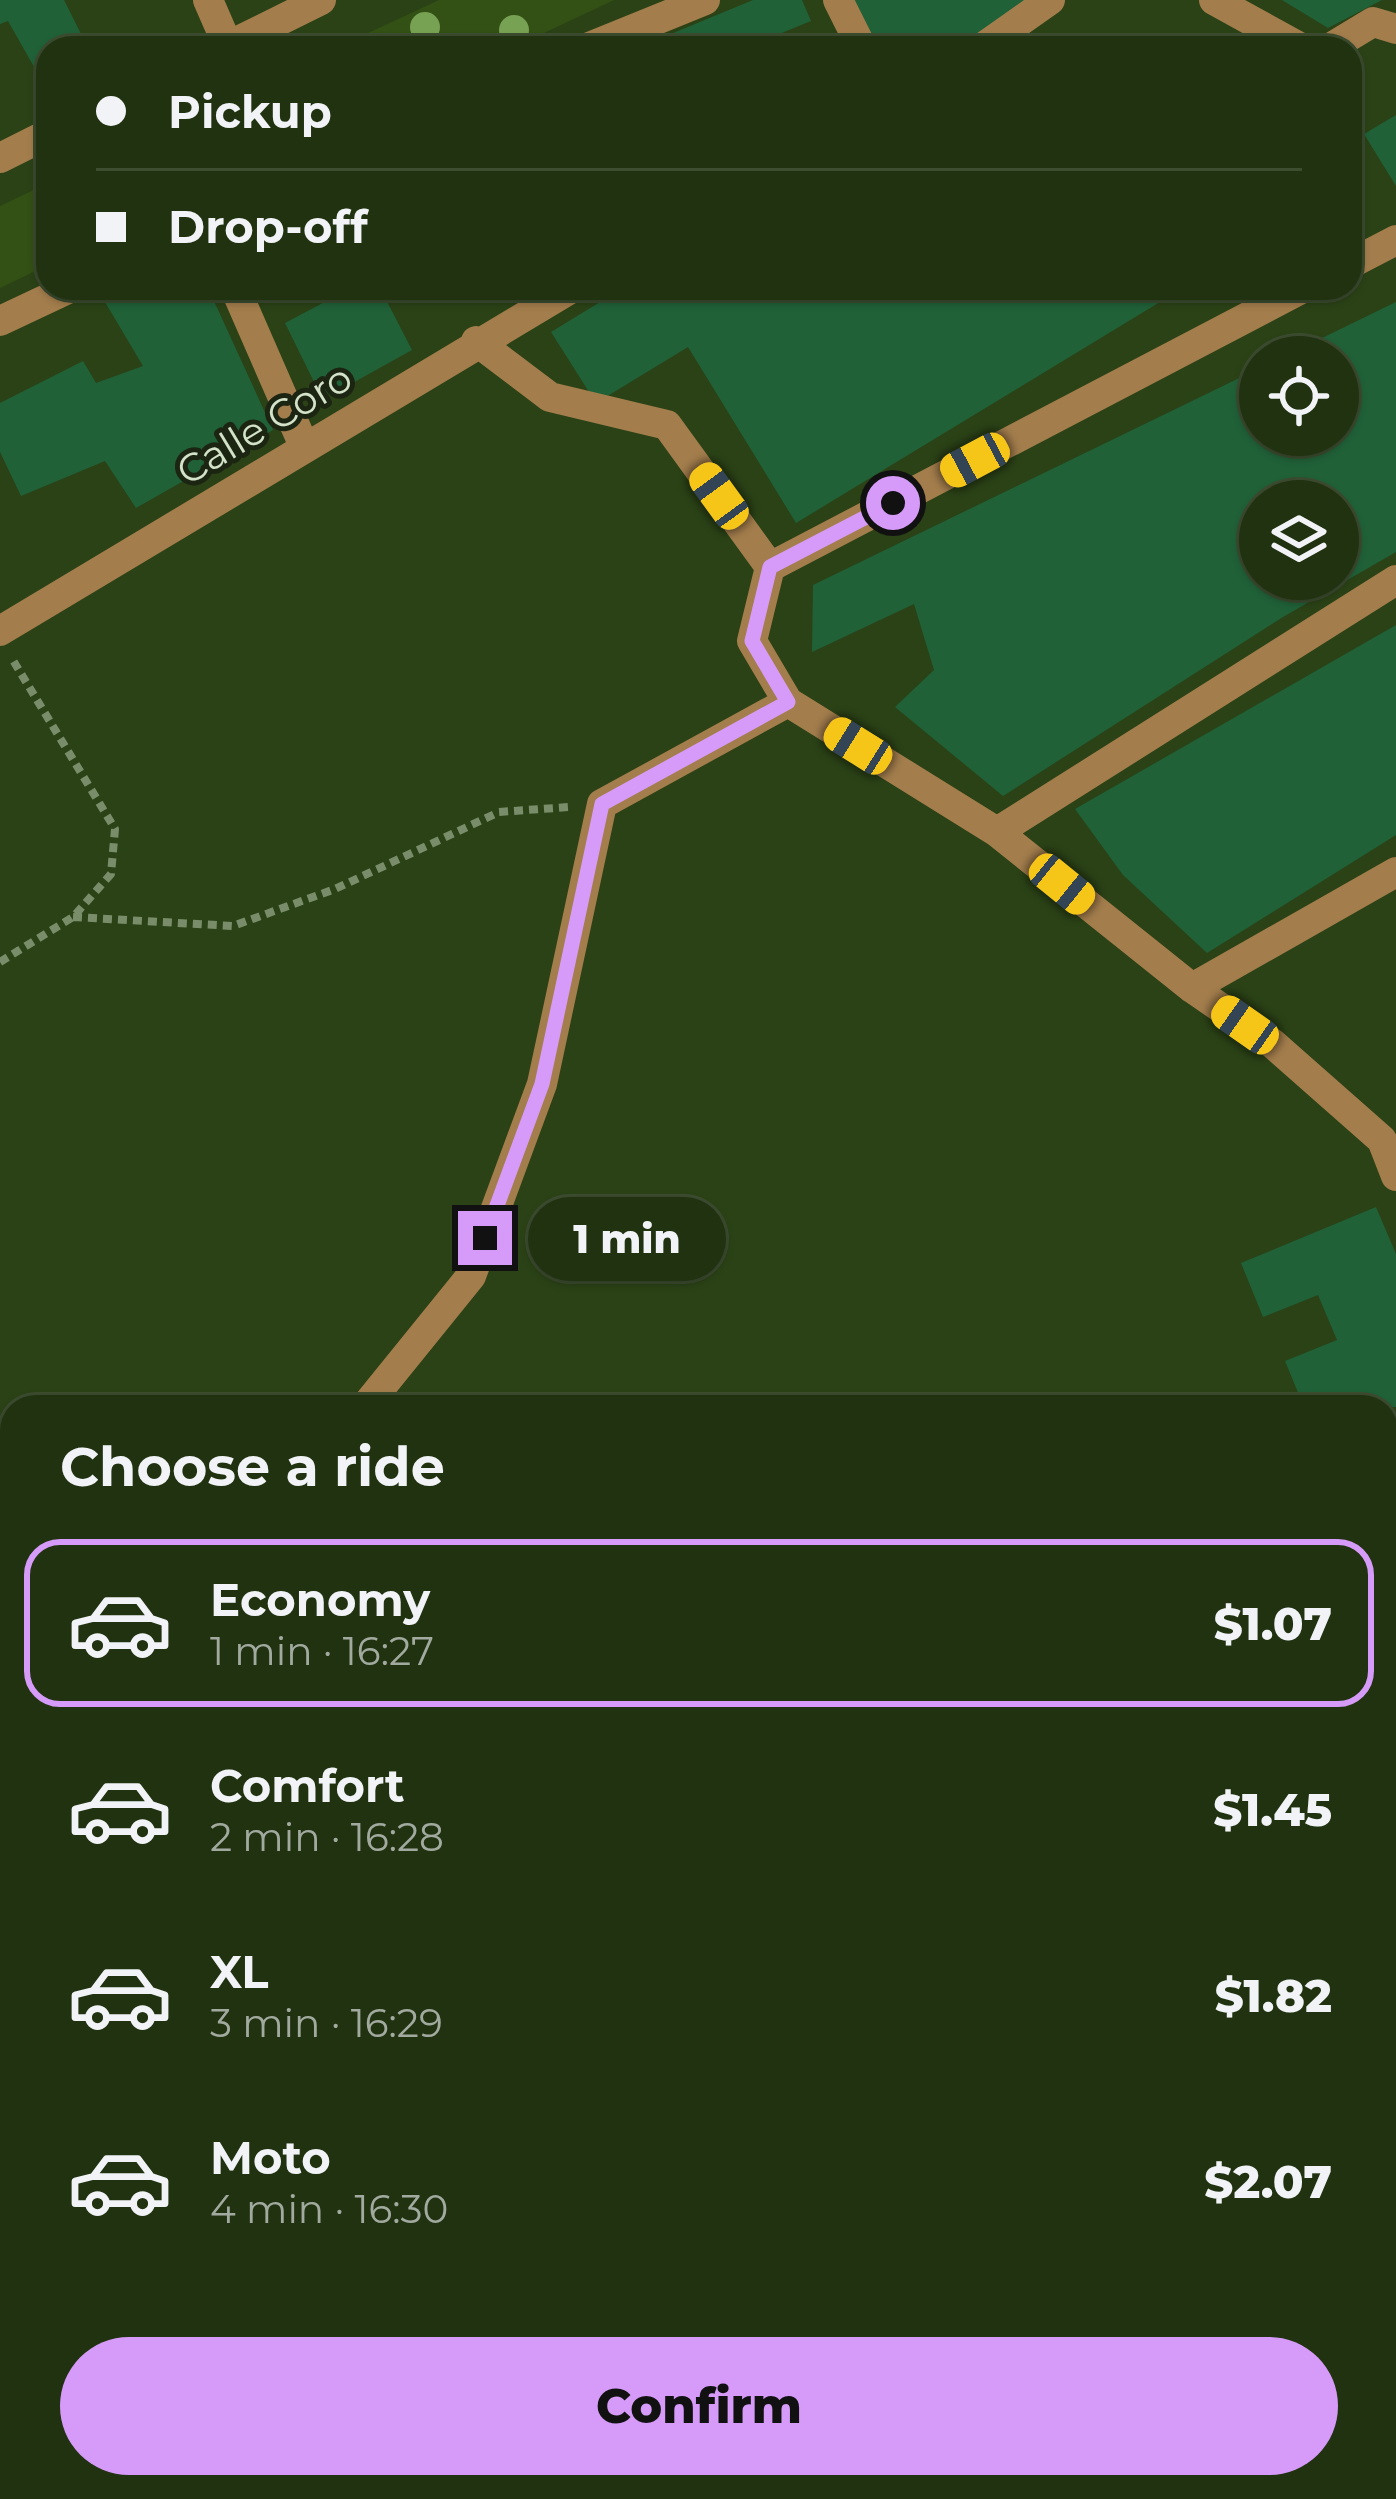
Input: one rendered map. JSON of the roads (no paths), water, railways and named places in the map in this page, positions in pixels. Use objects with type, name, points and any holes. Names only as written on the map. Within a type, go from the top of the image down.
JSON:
[{"type":"street","points":[[208,0],[222,36]]},
{"type":"street","points":[[248,36],[321,0]]},
{"type":"street","points":[[641,36],[705,0]]},
{"type":"street","points":[[838,0],[856,36]]},
{"type":"street","points":[[999,36],[1050,0]]},
{"type":"street","points":[[1214,0],[1279,36]]},
{"type":"street","points":[[1350,36],[1373,22],[1396,28]]},
{"type":"street","points":[[0,158],[36,140]]},
{"type":"street","points":[[1362,258],[1396,240]]},
{"type":"street","points":[[0,321],[45,300]]},
{"type":"street","points":[[240,300],[304,446]]},
{"type":"street","name":"Calle Coro","points":[[0,636],[304,446],[550,300]]},
{"type":"street","points":[[1281,300],[770,567],[752,641],[788,702],[997,832],[1192,988],[1272,1043],[1382,1140],[1396,1176]]},
{"type":"street","points":[[476,341],[550,397],[668,424],[770,567]]},
{"type":"street","points":[[997,832],[1396,580]]},
{"type":"street","points":[[375,1395],[471,1276],[542,1084],[602,804],[788,702]]},
{"type":"street","points":[[1192,988],[1396,872]]}]
